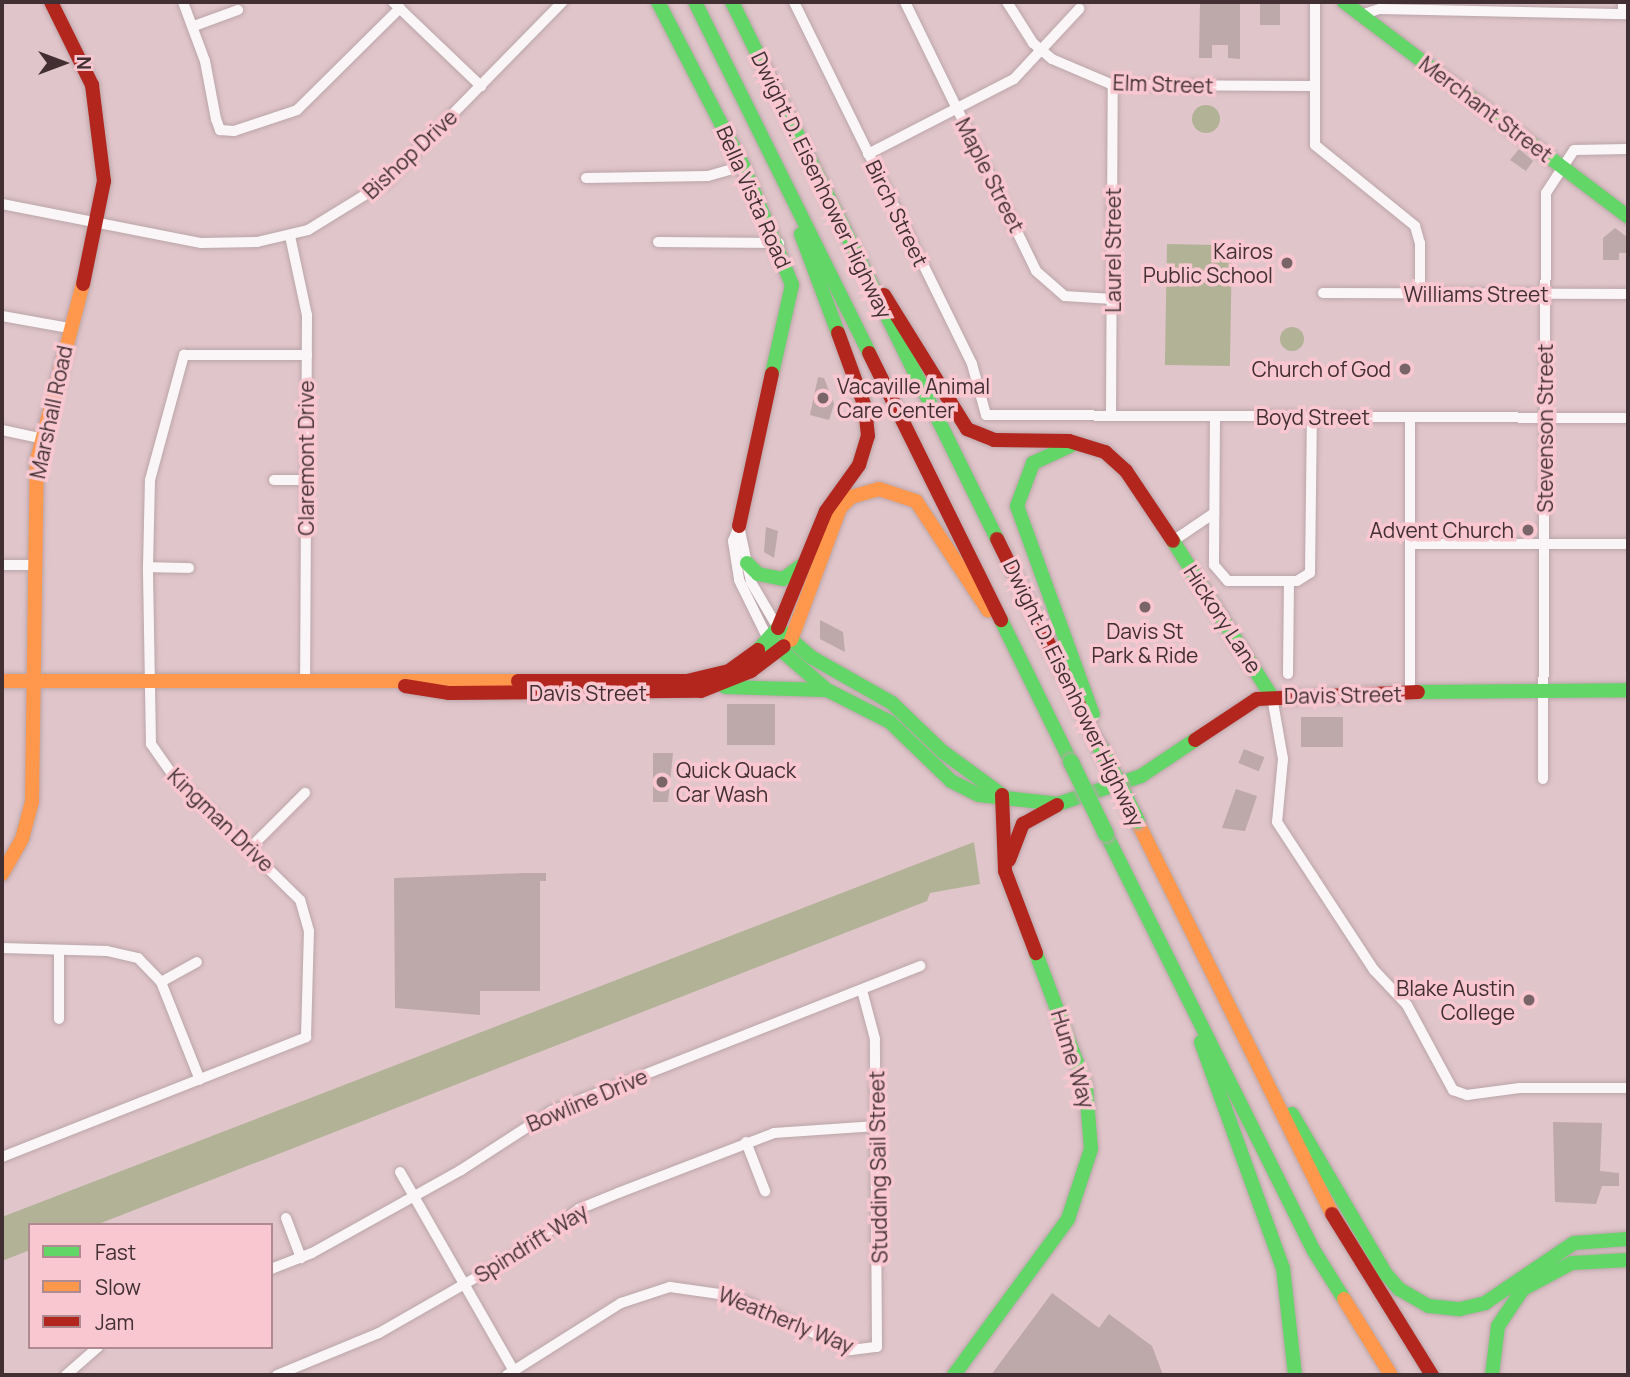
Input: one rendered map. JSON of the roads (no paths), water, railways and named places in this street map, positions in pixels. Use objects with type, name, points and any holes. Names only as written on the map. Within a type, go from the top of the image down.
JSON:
[{"type":"main road","name":"Marshall Road","points":[[2,874],[22,839],[32,801],[34,565],[41,438],[99,222],[104,162],[97,102],[79,50],[51,2]]},
{"type":"main road","name":"Bella Vista Road","points":[[658,2],[743,166],[779,243],[792,285],[791,305],[739,526]]},
{"type":"main road","name":"Dwight D. Eisenhower Highway","points":[[695,2],[1319,1261],[1391,1375]]},
{"type":"main road","name":"Dwight D. Eisenhower Highway","points":[[732,2],[1338,1226],[1432,1375]]},
{"type":"main road","name":"Merchant Street","points":[[1344,2],[1628,217]]},
{"type":"main road","points":[[779,639],[825,511],[859,465],[868,423],[807,257],[793,200]]},
{"type":"main road","points":[[867,276],[899,313],[953,409],[974,434],[1082,443]]},
{"type":"main road","points":[[1082,443],[1058,448],[1033,463],[1018,492],[1017,506],[1087,690],[1101,749]]},
{"type":"main road","name":"Hickory Lane","points":[[1082,443],[1113,458],[1172,541],[1272,696]]},
{"type":"main road","points":[[779,639],[840,508],[851,497],[879,489],[916,501],[974,593],[1007,633]]},
{"type":"main road","points":[[747,563],[758,574],[783,579],[805,563]]},
{"type":"main road","name":"Davis Street","points":[[388,681],[449,692],[674,692],[720,687],[779,639]]},
{"type":"main road","name":"Davis Street","points":[[2,681],[701,679],[751,658],[779,639]]},
{"type":"main road","name":"Davis Street","points":[[779,639],[827,690],[890,722],[951,781],[979,795],[1002,795],[1058,804],[1141,776],[1237,708],[1272,696],[1628,690]]},
{"type":"main road","name":"Davis Street","points":[[779,639],[830,670],[874,690],[965,771],[983,777],[1002,795]]},
{"type":"main road","points":[[720,687],[827,690]]},
{"type":"main road","name":"Hume Way","points":[[954,1375],[1068,1219],[1091,1149],[1086,1087],[1005,871],[1002,795]]},
{"type":"main road","points":[[1005,871],[1023,824],[1058,804]]},
{"type":"main road","points":[[1191,1004],[1207,1066],[1283,1268],[1295,1375]]},
{"type":"main road","points":[[1250,1049],[1387,1274],[1415,1300],[1445,1309],[1474,1307],[1498,1297],[1555,1252],[1582,1242],[1628,1239]]},
{"type":"main road","points":[[1492,1375],[1498,1326],[1523,1289],[1573,1263],[1628,1259]]},
{"type":"street","points":[[183,2],[194,26],[220,130],[234,131],[297,110],[397,5],[481,86]]},
{"type":"street","name":"Bishop Drive","points":[[2,204],[201,243],[290,236],[331,219],[386,182],[561,2]]},
{"type":"street","name":"Birch Street","points":[[794,2],[972,364],[983,412],[998,416]]},
{"type":"street","name":"Maple Street","points":[[905,2],[1045,283],[1065,296],[1112,299]]},
{"type":"street","name":"Elm Street","points":[[1007,2],[1043,51],[1074,72],[1114,85],[1312,86]]},
{"type":"street","points":[[1315,2],[1312,86],[1315,145],[1415,226],[1420,243],[1420,294]]},
{"type":"street","points":[[1361,15],[1380,9],[1478,6],[1625,14],[1623,2]]},
{"type":"street","points":[[867,154],[1014,79],[1043,51],[1079,9]]},
{"type":"street","points":[[194,26],[237,10]]},
{"type":"street","name":"Laurel Street","points":[[1111,416],[1114,85]]},
{"type":"street","points":[[1561,165],[1574,150],[1628,149]]},
{"type":"street","name":"Stevenson Street","points":[[1543,779],[1546,193],[1561,165]]},
{"type":"street","points":[[586,178],[708,176],[743,166]]},
{"type":"street","name":"Claremont Drive","points":[[290,236],[305,300],[307,355],[304,681]]},
{"type":"street","points":[[658,242],[779,243]]},
{"type":"street","name":"Williams Street","points":[[1323,293],[1628,294]]},
{"type":"street","points":[[2,316],[69,328]]},
{"type":"street","name":"Kingman Drive","points":[[2,1157],[295,1043],[308,1031],[306,913],[291,888],[158,758],[149,730],[148,568],[150,480],[184,355],[307,355]]},
{"type":"street","name":"Boyd Street","points":[[998,416],[1628,418]]},
{"type":"street","points":[[1214,417],[1214,565],[1221,579],[1289,580],[1306,577],[1312,567],[1312,417]]},
{"type":"street","points":[[1409,694],[1410,418]]},
{"type":"street","points":[[2,430],[41,438]]},
{"type":"street","points":[[274,480],[306,480]]},
{"type":"street","points":[[1172,541],[1214,513]]},
{"type":"street","name":"Bella Vista Road","points":[[739,526],[758,597],[779,639]]},
{"type":"street","name":"Bella Vista Road","points":[[739,526],[733,541],[739,580],[779,639]]},
{"type":"street","points":[[1410,544],[1628,544]]},
{"type":"street","points":[[2,565],[34,565]]},
{"type":"street","points":[[148,568],[189,568]]},
{"type":"street","points":[[1288,674],[1289,580]]},
{"type":"street","points":[[1272,696],[1283,759],[1277,822],[1374,970],[1407,1005],[1453,1090],[1467,1095],[1520,1088],[1628,1088]]},
{"type":"street","points":[[250,848],[305,793]]},
{"type":"street","points":[[2,948],[124,953],[148,966],[161,982],[200,1080]]},
{"type":"street","points":[[59,950],[59,1019]]},
{"type":"street","points":[[161,982],[197,962]]},
{"type":"street","name":"Bowline Drive","points":[[273,1268],[301,1258],[414,1196],[552,1111],[921,966]]},
{"type":"street","name":"Studding Sail Street","points":[[862,990],[875,1026],[877,1347]]},
{"type":"street","name":"Spindrift Way","points":[[277,1375],[379,1333],[522,1251],[579,1209],[746,1142],[793,1130],[877,1126]]},
{"type":"street","points":[[746,1142],[765,1191]]},
{"type":"street","points":[[400,1172],[465,1284],[511,1373]]},
{"type":"street","points":[[286,1218],[301,1258]]},
{"type":"street","name":"Weatherly Way","points":[[511,1373],[621,1303],[670,1287],[733,1296],[851,1350],[877,1347]]},
{"type":"street","points":[[66,1375],[95,1349]]},
{"type":"place","name":"Kairos Public School","points":[[1287,263]]},
{"type":"place","name":"Church of God","points":[[1405,369]]},
{"type":"place","name":"Vacaville Animal Care Center","points":[[823,398]]},
{"type":"place","name":"Advent Church","points":[[1528,530]]},
{"type":"place","name":"Davis St Park & Ride","points":[[1145,607]]},
{"type":"place","name":"Quick Quack Car Wash","points":[[662,782]]},
{"type":"place","name":"Blake Austin College","points":[[1529,1000]]}]
